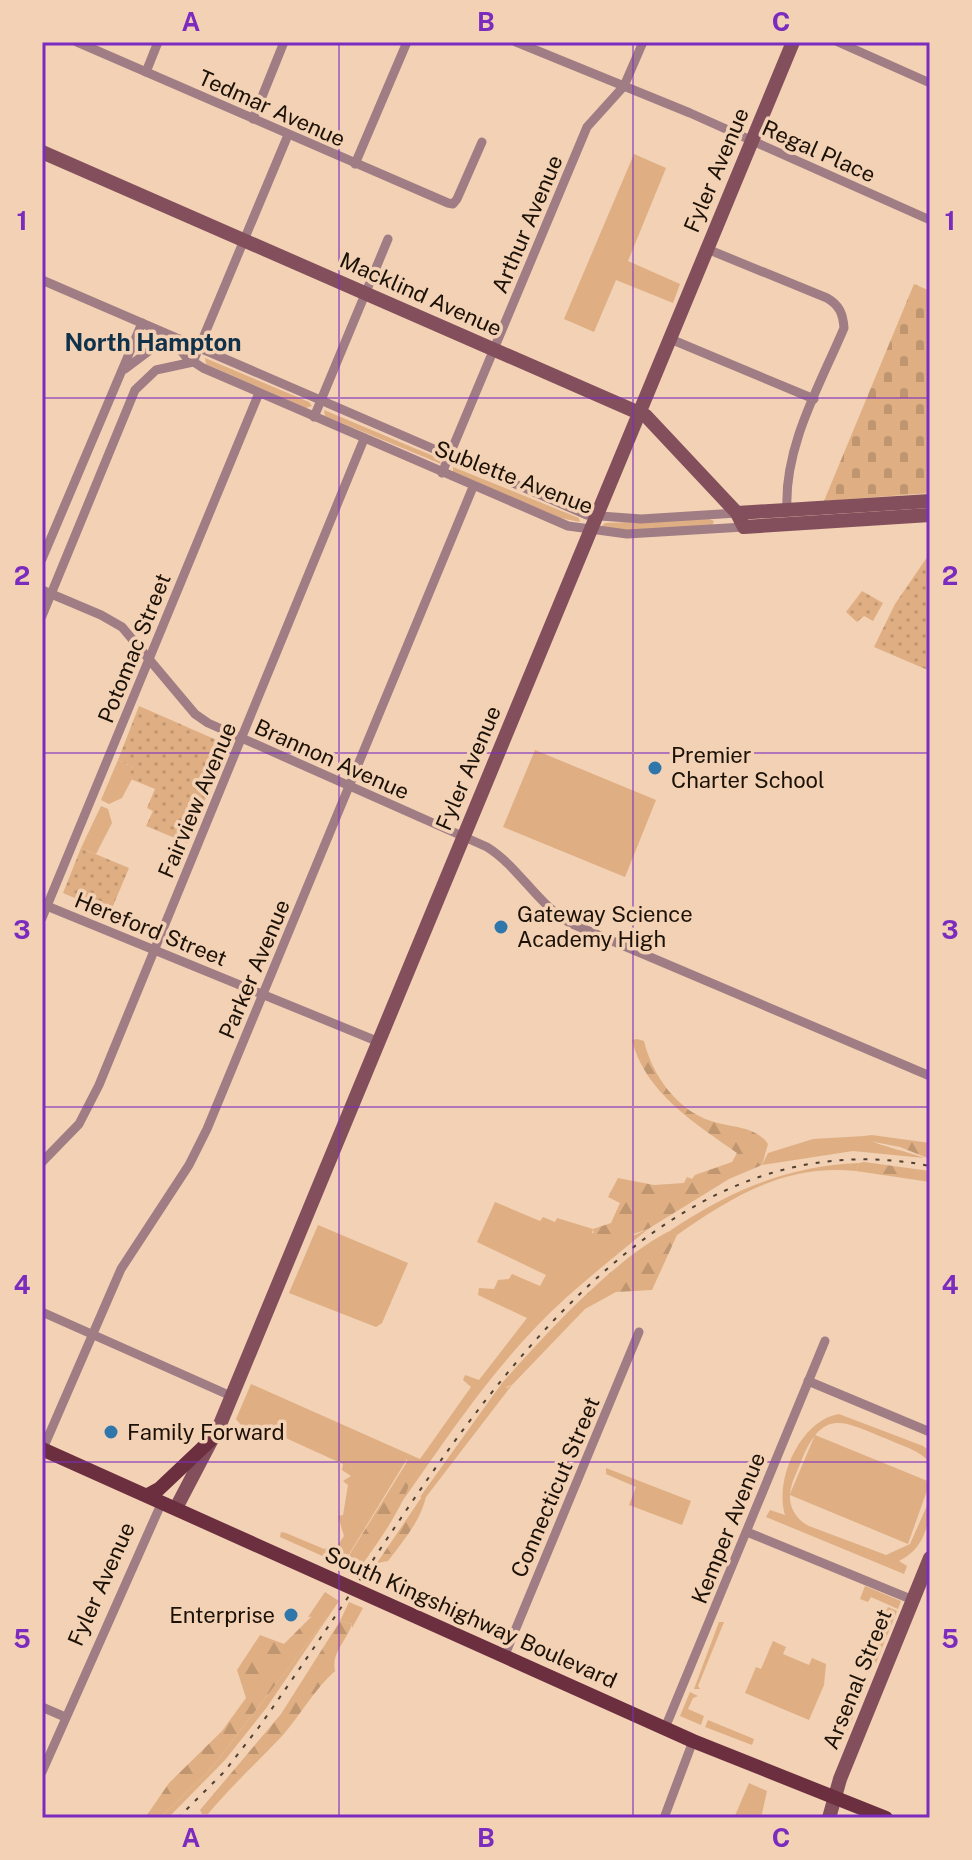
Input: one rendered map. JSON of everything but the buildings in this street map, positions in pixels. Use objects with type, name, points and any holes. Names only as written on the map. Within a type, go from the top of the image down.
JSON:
[{"type":"main road","points":[[162,1502],[159,1489],[214,1437]]},
{"type":"main road","name":"South Kingshighway Boulevard","points":[[42,1450],[693,1741],[883,1817]]},
{"type":"main road","points":[[858,1818],[883,1817]]},
{"type":"street","name":"Tedmar Avenue","points":[[77,42],[453,204],[482,142]]},
{"type":"street","points":[[146,72],[158,42]]},
{"type":"street","points":[[253,119],[284,42]]},
{"type":"street","points":[[355,164],[407,42]]},
{"type":"street","name":"Regal Place","points":[[516,42],[752,140],[930,220]]},
{"type":"street","name":"Arthur Avenue","points":[[442,473],[587,127],[624,86],[643,42]]},
{"type":"street","name":"Fyler Avenue","points":[[42,1772],[162,1502],[214,1437],[793,42]]},
{"type":"street","points":[[838,42],[930,83]]},
{"type":"street","points":[[42,616],[46,592],[141,381],[156,370],[193,362],[194,346],[288,135]]},
{"type":"street","name":"Macklind Avenue","points":[[42,152],[652,419],[737,513],[744,527]]},
{"type":"street","points":[[314,417],[388,239]]},
{"type":"street","points":[[707,249],[835,302],[840,309],[844,328],[791,457],[786,484],[787,509]]},
{"type":"street","name":"Sublette Avenue","points":[[42,280],[555,504],[596,517],[641,519],[930,501]]},
{"type":"street","points":[[42,559],[142,323]]},
{"type":"street","name":"Sublette Avenue","points":[[164,332],[193,362],[259,393],[550,520],[590,532],[627,534],[930,515]]},
{"type":"street","points":[[668,338],[814,399]]},
{"type":"street","points":[[117,381],[132,362],[153,348],[175,343],[194,346]]},
{"type":"street","name":"Potomac Street","points":[[42,918],[44,905],[259,393]]},
{"type":"street","name":"Fairview Avenue","points":[[42,1162],[79,1124],[242,739],[364,439]]},
{"type":"street","name":"Parker Avenue","points":[[42,1450],[135,1244],[201,1141],[473,487]]},
{"type":"street","name":"Brannon Avenue","points":[[46,592],[114,622],[150,656],[195,714],[242,739],[463,835],[503,858],[548,907],[570,923],[930,1076]]},
{"type":"street","name":"Hereford Street","points":[[44,905],[379,1042]]},
{"type":"street","points":[[42,1312],[231,1396]]},
{"type":"street","name":"Connecticut Street","points":[[504,1657],[639,1332]]},
{"type":"street","name":"Kemper Avenue","points":[[665,1728],[825,1341]]},
{"type":"street","points":[[808,1381],[930,1432]]},
{"type":"street","points":[[747,1532],[913,1600]]},
{"type":"street","name":"Arsenal Street","points":[[829,1818],[834,1797],[930,1558]]},
{"type":"street","points":[[42,1707],[65,1717]]},
{"type":"street","points":[[664,1818],[693,1741]]},
{"type":"green space","points":[[634,154],[666,168],[628,261],[680,284],[673,303],[616,280],[594,332],[564,319]]},
{"type":"green space","points":[[914,284],[930,291],[930,493],[824,501]]},
{"type":"green space","points":[[205,358],[309,402],[312,406],[306,408],[206,364]]},
{"type":"green space","points":[[324,410],[438,458],[441,464],[325,416]]},
{"type":"green space","points":[[453,467],[579,518],[580,522],[560,518],[453,472]]},
{"type":"green space","points":[[714,521],[712,526],[631,531],[600,528],[605,523]]},
{"type":"green space","points":[[930,553],[930,671],[874,647],[895,604]]},
{"type":"green space","points":[[862,591],[883,603],[873,621],[864,616],[857,622],[846,612]]},
{"type":"green space","points":[[139,706],[228,745],[187,843],[146,826],[153,811],[147,808],[155,789],[128,778],[133,767],[118,760]]},
{"type":"green space","points":[[535,750],[656,800],[625,877],[503,827]]},
{"type":"green space","points":[[118,760],[133,767],[129,777],[132,779],[122,798],[109,804],[101,800]]},
{"type":"green space","points":[[101,806],[108,809],[112,823],[96,854],[81,848]]},
{"type":"green space","points":[[81,848],[129,868],[110,913],[63,893]]},
{"type":"green space","points":[[632,1040],[644,1041],[660,1078],[687,1109],[711,1121],[756,1133],[768,1144],[762,1165],[729,1179],[648,1229],[622,1238],[594,1236],[593,1229],[611,1223],[620,1203],[608,1197],[618,1178],[654,1185],[684,1183],[687,1177],[692,1179],[695,1175],[732,1162],[737,1153],[674,1106],[660,1091],[639,1059]]},
{"type":"green space","points":[[864,1136],[924,1158],[853,1151],[762,1165],[768,1153],[813,1139]]},
{"type":"green space","points":[[864,1136],[930,1143],[930,1159],[900,1147],[864,1140]]},
{"type":"green space","points":[[859,1163],[856,1171],[830,1170],[783,1178],[740,1196],[677,1235],[671,1230],[737,1192],[760,1183],[808,1169]]},
{"type":"green space","points":[[859,1163],[930,1171],[930,1182],[856,1171]]},
{"type":"green space","points":[[495,1202],[540,1221],[543,1217],[555,1222],[557,1218],[593,1229],[592,1233],[635,1235],[648,1229],[562,1301],[517,1347],[401,1503],[408,1481],[407,1459],[348,1556],[358,1567],[356,1571],[280,1537],[281,1532],[286,1533],[324,1549],[338,1545],[344,1536],[338,1516],[343,1515],[348,1485],[343,1481],[351,1476],[342,1470],[343,1464],[268,1430],[264,1435],[241,1425],[236,1419],[251,1384],[420,1459],[471,1387],[463,1380],[465,1375],[479,1380],[527,1318],[478,1295],[479,1288],[494,1289],[498,1280],[509,1279],[512,1274],[540,1286],[546,1275],[477,1242]]},
{"type":"green space","points":[[318,1225],[408,1263],[382,1323],[376,1327],[289,1293]]},
{"type":"green space","points":[[674,1229],[677,1235],[652,1290],[616,1292],[585,1309],[512,1385],[503,1388],[502,1383],[582,1298],[629,1257]]},
{"type":"green space","points":[[502,1383],[507,1388],[512,1385],[426,1497],[420,1497]]},
{"type":"green space","points":[[839,1414],[930,1451],[930,1463],[910,1449],[847,1424],[827,1425],[816,1435],[930,1482],[908,1544],[790,1495],[792,1509],[809,1526],[886,1555],[910,1544],[930,1499],[929,1518],[920,1543],[899,1561],[907,1566],[904,1574],[766,1517],[770,1510],[785,1515],[783,1485],[787,1469],[802,1439],[825,1419]],"holes":[[[814,1438],[790,1494],[802,1459]]]},
{"type":"green space","points":[[410,1457],[410,1483],[404,1499],[360,1568],[348,1557]]},
{"type":"green space","points":[[606,1468],[691,1501],[682,1525],[629,1505],[636,1487],[606,1474]]},
{"type":"green space","points":[[423,1495],[426,1497],[420,1515],[410,1531],[388,1561],[377,1563]]},
{"type":"green space","points":[[865,1586],[901,1601],[898,1609],[871,1597],[868,1602],[860,1599]]},
{"type":"green space","points":[[325,1592],[339,1601],[267,1707],[225,1760],[168,1818],[160,1818],[210,1770],[326,1619],[325,1615],[308,1617]]},
{"type":"green space","points":[[349,1602],[363,1608],[352,1628],[352,1624],[340,1621]]},
{"type":"green space","points":[[888,1607],[897,1611],[876,1663],[866,1659]]},
{"type":"green space","points":[[314,1614],[325,1615],[326,1619],[210,1770],[160,1818],[145,1818],[169,1783],[222,1731],[246,1698],[237,1670],[260,1635],[284,1644]]},
{"type":"green space","points":[[340,1621],[352,1624],[337,1652],[335,1671],[283,1735],[208,1814],[202,1814],[200,1810],[281,1714]]},
{"type":"green space","points":[[719,1622],[724,1622],[698,1686],[700,1689],[694,1689]]},
{"type":"green space","points":[[773,1641],[786,1647],[783,1654],[809,1665],[812,1658],[826,1664],[824,1685],[809,1720],[745,1693],[756,1667],[761,1669]]},
{"type":"green space","points":[[858,1677],[867,1683],[848,1730],[839,1726]]},
{"type":"green space","points":[[690,1692],[698,1696],[693,1698],[688,1709],[704,1716],[701,1725],[680,1716]]},
{"type":"green space","points":[[708,1720],[754,1739],[752,1745],[705,1727]]},
{"type":"green space","points":[[749,1783],[767,1791],[761,1818],[734,1818]]},
{"type":"railway","points":[[178,1818],[224,1772],[259,1727],[469,1422],[529,1347],[596,1279],[669,1222],[749,1181],[836,1161],[930,1166]]},
{"type":"place","name":"Premier Charter School","points":[[655,768]]},
{"type":"place","name":"Gateway Science Academy High","points":[[501,927]]},
{"type":"place","name":"Family Forward","points":[[111,1432]]},
{"type":"place","name":"Enterprise","points":[[291,1615]]},
{"type":"district","name":"North Hampton","points":[[153,342]]}]
